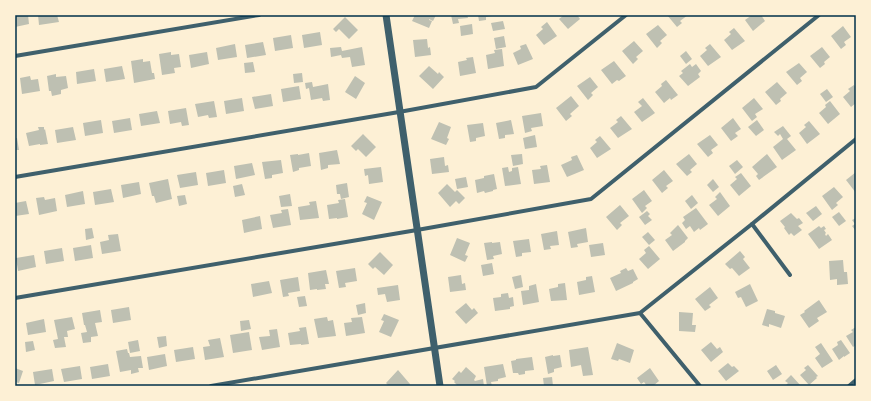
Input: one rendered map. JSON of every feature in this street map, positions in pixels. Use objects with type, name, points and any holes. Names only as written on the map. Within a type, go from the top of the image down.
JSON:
[{"type":"street","points":[[15,56],[259,15]]},
{"type":"street","points":[[386,15],[416,230],[440,386]]},
{"type":"street","points":[[15,177],[399,112],[536,87],[626,15]]},
{"type":"street","points":[[15,298],[591,199],[819,15]]},
{"type":"street","points":[[211,386],[640,313],[856,139]]},
{"type":"street","points":[[752,224],[790,275]]},
{"type":"street","points":[[640,313],[700,386]]},
{"type":"street","points":[[849,386],[856,380]]},
{"type":"building","points":[[15,15],[28,15],[29,24],[15,27]]},
{"type":"building","points":[[38,15],[57,15],[59,22],[39,25]]},
{"type":"building","points":[[415,15],[436,15],[433,21],[429,19],[432,21],[429,28],[412,21]]},
{"type":"building","points":[[451,15],[467,15],[468,18],[458,19],[459,23],[453,24]]},
{"type":"building","points":[[478,15],[492,16],[486,17],[486,20],[479,21]]},
{"type":"building","points":[[564,15],[577,15],[580,19],[568,29],[559,19]]},
{"type":"building","points":[[667,15],[688,15],[680,21],[682,23],[677,27]]},
{"type":"building","points":[[752,15],[761,15],[765,21],[753,31],[745,20]]},
{"type":"building","points":[[345,17],[358,30],[349,39],[339,29],[336,32],[333,29]]},
{"type":"building","points":[[503,21],[505,29],[493,31],[491,23]]},
{"type":"building","points":[[547,22],[557,36],[544,45],[536,35],[543,29],[541,27]]},
{"type":"building","points":[[472,24],[473,34],[461,36],[460,26]]},
{"type":"building","points":[[658,25],[667,35],[660,41],[662,43],[657,48],[646,34]]},
{"type":"building","points":[[843,26],[851,37],[844,42],[846,45],[841,49],[831,36]]},
{"type":"building","points":[[734,28],[745,41],[732,50],[724,40],[731,34],[729,32]]},
{"type":"building","points":[[320,32],[322,45],[304,48],[302,35]]},
{"type":"building","points":[[291,35],[293,48],[275,51],[273,38]]},
{"type":"building","points":[[504,36],[506,47],[496,49],[494,38]]},
{"type":"building","points":[[427,39],[428,48],[430,47],[431,55],[415,57],[413,40]]},
{"type":"building","points":[[634,41],[643,51],[636,57],[638,59],[633,64],[622,51]]},
{"type":"building","points":[[263,42],[266,55],[247,58],[245,45]]},
{"type":"building","points":[[235,44],[237,57],[218,60],[216,48]]},
{"type":"building","points":[[526,44],[533,59],[518,65],[513,53],[521,49],[520,46]]},
{"type":"building","points":[[710,44],[721,57],[708,66],[700,56],[707,50],[705,48]]},
{"type":"building","points":[[341,47],[342,51],[362,47],[365,65],[352,67],[350,57],[342,58],[341,55],[331,57],[330,48]]},
{"type":"building","points":[[822,47],[830,57],[820,68],[810,56]]},
{"type":"building","points":[[502,49],[504,66],[488,69],[486,55],[495,53],[494,50]]},
{"type":"building","points":[[686,51],[692,59],[686,64],[680,56]]},
{"type":"building","points":[[171,52],[171,55],[179,54],[181,67],[174,68],[175,73],[162,75],[159,54]]},
{"type":"building","points":[[207,52],[209,64],[191,68],[189,55]]},
{"type":"building","points":[[473,57],[476,73],[460,76],[458,62],[467,60],[466,58]]},
{"type":"building","points":[[143,59],[143,62],[150,61],[152,73],[154,73],[155,79],[134,83],[131,61]]},
{"type":"building","points":[[614,61],[626,76],[612,84],[601,70]]},
{"type":"building","points":[[253,62],[255,72],[245,73],[244,63]]},
{"type":"building","points":[[799,63],[807,72],[800,78],[802,81],[797,85],[786,72]]},
{"type":"building","points":[[690,64],[692,67],[696,64],[701,71],[698,74],[700,77],[688,86],[679,76],[683,73],[681,71]]},
{"type":"building","points":[[122,66],[125,79],[106,82],[104,69]]},
{"type":"building","points":[[429,66],[444,77],[433,89],[419,76]]},
{"type":"building","points":[[94,69],[96,81],[77,84],[76,72]]},
{"type":"building","points":[[302,73],[303,82],[294,83],[293,74]]},
{"type":"building","points":[[56,74],[56,77],[66,76],[68,88],[61,90],[61,94],[52,96],[51,91],[49,91],[47,76]]},
{"type":"building","points":[[30,76],[31,80],[38,79],[40,91],[22,94],[20,78]]},
{"type":"building","points":[[355,76],[365,83],[356,99],[345,92]]},
{"type":"building","points":[[590,77],[598,87],[591,93],[593,95],[588,100],[577,86]]},
{"type":"building","points":[[666,80],[678,95],[671,100],[670,98],[664,103],[655,92]]},
{"type":"building","points":[[312,82],[313,87],[328,84],[330,100],[323,101],[322,98],[311,100],[309,88],[306,89],[305,83]]},
{"type":"building","points":[[777,82],[787,93],[776,105],[765,92]]},
{"type":"building","points":[[854,85],[856,88],[856,103],[851,107],[843,97],[850,91],[848,89]]},
{"type":"building","points":[[299,86],[301,99],[283,102],[281,89]]},
{"type":"building","points":[[827,89],[833,97],[826,102],[820,94]]},
{"type":"building","points":[[271,94],[273,106],[255,109],[252,97]]},
{"type":"building","points":[[571,96],[579,106],[570,114],[572,116],[566,121],[556,108]]},
{"type":"building","points":[[242,98],[244,111],[226,114],[224,101]]},
{"type":"building","points":[[643,98],[655,113],[642,122],[634,112],[642,106],[638,102]]},
{"type":"building","points":[[754,98],[763,109],[755,114],[757,117],[752,121],[742,108]]},
{"type":"building","points":[[214,101],[217,117],[209,118],[208,115],[198,117],[195,104]]},
{"type":"building","points":[[830,101],[840,114],[828,124],[819,113]]},
{"type":"building","points":[[186,108],[189,125],[182,126],[181,122],[170,124],[168,111]]},
{"type":"building","points":[[157,111],[160,123],[141,126],[139,114]]},
{"type":"building","points":[[541,113],[543,126],[531,128],[532,131],[525,133],[522,116]]},
{"type":"building","points":[[621,116],[632,129],[618,138],[610,128],[618,122],[616,120]]},
{"type":"building","points":[[130,118],[132,130],[114,133],[112,121]]},
{"type":"building","points":[[733,118],[741,129],[735,133],[738,136],[731,141],[721,128]]},
{"type":"building","points":[[101,120],[103,133],[85,136],[83,123]]},
{"type":"building","points":[[511,120],[514,134],[505,135],[505,138],[499,139],[496,123]]},
{"type":"building","points":[[757,120],[764,130],[756,136],[748,127]]},
{"type":"building","points":[[809,121],[820,134],[807,144],[799,133],[806,127],[804,125]]},
{"type":"building","points":[[439,122],[451,127],[447,138],[449,139],[446,145],[431,139]]},
{"type":"building","points":[[483,123],[485,136],[476,138],[476,141],[470,142],[467,125]]},
{"type":"building","points":[[783,126],[791,136],[787,139],[796,150],[782,160],[773,147],[783,139],[780,134],[778,136],[774,132]]},
{"type":"building","points":[[38,127],[44,127],[48,144],[29,146],[26,133],[39,130]]},
{"type":"building","points":[[73,127],[76,140],[57,143],[55,130]]},
{"type":"building","points":[[363,134],[376,147],[366,157],[358,149],[356,151],[351,146]]},
{"type":"building","points":[[535,135],[537,147],[525,149],[523,138]]},
{"type":"building","points":[[710,135],[718,145],[711,150],[713,153],[708,157],[697,144]]},
{"type":"building","points":[[600,136],[611,149],[597,158],[590,148],[597,142],[595,140]]},
{"type":"building","points":[[15,138],[17,138],[19,150],[15,150]]},
{"type":"building","points":[[337,150],[340,164],[328,165],[328,168],[321,170],[319,153]]},
{"type":"building","points":[[309,153],[311,166],[299,168],[299,170],[293,172],[290,155]]},
{"type":"building","points":[[522,154],[523,164],[513,166],[511,155]]},
{"type":"building","points":[[689,154],[697,164],[690,170],[692,172],[687,176],[676,164]]},
{"type":"building","points":[[767,154],[777,167],[759,180],[756,176],[758,174],[752,167]]},
{"type":"building","points":[[577,155],[584,170],[567,177],[561,165],[572,160],[571,157]]},
{"type":"building","points":[[444,157],[445,166],[448,165],[449,172],[432,174],[430,159]]},
{"type":"building","points":[[281,160],[283,173],[272,175],[272,178],[265,179],[262,162]]},
{"type":"building","points":[[737,160],[743,167],[735,174],[729,166]]},
{"type":"building","points":[[252,163],[255,175],[236,179],[234,166]]},
{"type":"building","points":[[547,165],[550,182],[534,184],[532,170],[541,169],[540,166]]},
{"type":"building","points":[[381,167],[383,182],[369,184],[368,175],[365,176],[364,169]]},
{"type":"building","points":[[508,167],[509,172],[512,171],[512,168],[518,167],[521,184],[505,186],[502,168]]},
{"type":"building","points":[[224,170],[226,183],[208,186],[206,173]]},
{"type":"building","points":[[664,170],[673,181],[666,186],[668,188],[662,193],[652,180]]},
{"type":"building","points":[[196,172],[198,185],[180,188],[177,175]]},
{"type":"building","points":[[856,172],[856,193],[846,180]]},
{"type":"building","points":[[741,173],[751,186],[739,196],[730,185],[737,179],[735,177]]},
{"type":"building","points":[[494,174],[497,189],[485,193],[484,191],[477,193],[475,180]]},
{"type":"building","points":[[466,177],[468,187],[457,189],[455,179]]},
{"type":"building","points":[[168,179],[172,199],[156,203],[154,196],[152,196],[149,183]]},
{"type":"building","points":[[713,179],[719,187],[713,192],[707,185]]},
{"type":"building","points":[[139,182],[141,194],[123,198],[121,185]]},
{"type":"building","points":[[347,183],[349,197],[341,199],[340,194],[337,194],[336,185]]},
{"type":"building","points":[[242,184],[245,195],[235,197],[233,186]]},
{"type":"building","points":[[447,184],[455,192],[457,190],[465,198],[459,204],[456,201],[450,207],[438,193]]},
{"type":"building","points":[[834,187],[843,197],[836,203],[838,205],[832,210],[822,196]]},
{"type":"building","points":[[111,189],[114,202],[95,205],[93,192]]},
{"type":"building","points":[[644,190],[652,201],[645,206],[647,208],[642,213],[632,199]]},
{"type":"building","points":[[83,191],[85,204],[67,207],[65,195]]},
{"type":"building","points":[[720,192],[730,206],[718,216],[709,205],[717,199],[715,197]]},
{"type":"building","points":[[290,194],[292,206],[281,207],[279,196]]},
{"type":"building","points":[[185,195],[187,204],[179,206],[177,196]]},
{"type":"building","points":[[692,195],[698,203],[691,209],[685,201]]},
{"type":"building","points":[[367,196],[382,202],[374,220],[362,214],[367,203],[364,202]]},
{"type":"building","points":[[44,197],[45,200],[55,198],[57,211],[39,215],[36,198]]},
{"type":"building","points":[[345,199],[348,217],[329,219],[327,205],[339,203],[338,200]]},
{"type":"building","points":[[26,201],[29,214],[15,216],[15,203]]},
{"type":"building","points":[[316,201],[319,218],[300,220],[298,207],[310,205],[309,202]]},
{"type":"building","points":[[620,205],[629,216],[620,223],[622,225],[617,230],[606,217]]},
{"type":"building","points":[[816,206],[822,214],[813,221],[806,213]]},
{"type":"building","points":[[696,208],[708,224],[700,230],[699,228],[694,232],[690,226],[686,229],[682,223],[685,220],[683,217]]},
{"type":"building","points":[[288,209],[291,225],[273,228],[270,215],[282,213],[281,210]]},
{"type":"building","points":[[647,211],[650,214],[648,216],[652,220],[645,225],[639,217]]},
{"type":"building","points":[[839,212],[846,221],[839,226],[832,217]]},
{"type":"building","points":[[791,213],[797,219],[799,218],[803,223],[798,226],[802,230],[794,236],[791,233],[789,235],[780,221]]},
{"type":"building","points":[[260,216],[262,229],[244,233],[242,220]]},
{"type":"building","points":[[856,218],[856,231],[852,226],[855,224],[852,220]]},
{"type":"building","points":[[678,225],[688,238],[673,251],[665,240],[672,235],[670,233]]},
{"type":"building","points":[[819,226],[821,228],[824,226],[826,229],[824,230],[826,236],[828,234],[832,240],[819,249],[808,234]]},
{"type":"building","points":[[92,228],[94,238],[86,240],[85,229]]},
{"type":"building","points":[[586,228],[588,242],[577,244],[578,247],[571,248],[568,232]]},
{"type":"building","points":[[557,231],[559,245],[550,246],[551,249],[544,250],[541,234]]},
{"type":"building","points":[[648,232],[655,240],[649,245],[642,237]]},
{"type":"building","points":[[118,234],[121,251],[102,254],[100,242],[109,240],[108,235]]},
{"type":"building","points":[[457,238],[470,243],[465,255],[468,256],[465,262],[450,255]]},
{"type":"building","points":[[529,239],[531,252],[522,253],[522,256],[516,257],[513,241]]},
{"type":"building","points":[[500,242],[502,254],[493,256],[494,259],[487,260],[484,243]]},
{"type":"building","points":[[603,243],[605,255],[591,257],[589,245]]},
{"type":"building","points":[[91,245],[93,258],[75,261],[73,248]]},
{"type":"building","points":[[649,246],[660,259],[648,269],[639,259],[646,253],[644,250]]},
{"type":"building","points":[[62,248],[64,261],[46,264],[44,251]]},
{"type":"building","points":[[740,251],[745,257],[743,259],[750,268],[739,276],[732,268],[730,269],[725,264]]},
{"type":"building","points":[[380,252],[393,265],[384,275],[375,267],[373,269],[368,264]]},
{"type":"building","points":[[34,255],[36,267],[18,271],[16,258]]},
{"type":"building","points":[[843,260],[844,272],[847,272],[848,284],[837,285],[837,279],[830,280],[829,261]]},
{"type":"building","points":[[492,263],[494,274],[483,276],[481,265]]},
{"type":"building","points":[[355,268],[357,281],[345,283],[346,287],[339,288],[336,271]]},
{"type":"building","points":[[626,268],[628,271],[633,269],[638,279],[616,291],[610,278],[621,273],[620,271]]},
{"type":"building","points":[[326,270],[329,284],[325,284],[326,289],[310,290],[308,273]]},
{"type":"building","points":[[461,275],[462,284],[465,283],[466,290],[450,292],[448,277]]},
{"type":"building","points":[[521,275],[523,287],[515,289],[512,277]]},
{"type":"building","points":[[592,276],[595,292],[579,295],[577,282],[586,280],[586,277]]},
{"type":"building","points":[[298,277],[300,291],[288,293],[289,296],[283,297],[280,280]]},
{"type":"building","points":[[269,281],[272,293],[253,297],[251,284]]},
{"type":"building","points":[[565,283],[567,300],[551,301],[549,289],[558,287],[558,284]]},
{"type":"building","points":[[536,284],[539,302],[523,305],[521,291],[529,290],[529,286]]},
{"type":"building","points":[[750,284],[758,301],[746,307],[741,297],[738,298],[735,292]]},
{"type":"building","points":[[398,285],[400,300],[387,302],[385,294],[378,295],[377,288]]},
{"type":"building","points":[[710,287],[718,298],[709,305],[711,307],[705,311],[695,299]]},
{"type":"building","points":[[508,293],[509,298],[513,297],[514,306],[510,307],[510,309],[495,311],[493,298],[501,297],[501,294]]},
{"type":"building","points":[[305,296],[307,306],[299,307],[297,297]]},
{"type":"building","points":[[819,300],[827,312],[817,318],[819,321],[809,328],[800,315]]},
{"type":"building","points":[[365,303],[366,313],[358,315],[356,305]]},
{"type":"building","points":[[466,303],[472,310],[474,308],[478,313],[466,324],[455,312]]},
{"type":"building","points":[[129,307],[131,320],[113,323],[111,310]]},
{"type":"building","points":[[767,309],[785,316],[781,328],[769,324],[769,327],[762,325]]},
{"type":"building","points":[[100,310],[102,322],[95,323],[98,336],[91,337],[91,342],[83,343],[81,333],[87,332],[82,313]]},
{"type":"building","points":[[679,312],[693,313],[692,325],[696,325],[695,332],[679,331]]},
{"type":"building","points":[[384,314],[399,320],[391,337],[379,332],[384,321],[381,320]]},
{"type":"building","points":[[72,317],[75,329],[67,331],[68,337],[64,337],[66,347],[55,348],[53,340],[58,339],[54,320]]},
{"type":"building","points":[[327,317],[328,321],[333,320],[336,336],[318,338],[314,319]]},
{"type":"building","points":[[362,317],[365,333],[346,336],[344,323],[352,322],[351,318]]},
{"type":"building","points":[[44,319],[46,332],[28,335],[26,323]]},
{"type":"building","points":[[249,320],[251,329],[241,331],[240,321]]},
{"type":"building","points":[[306,327],[309,344],[290,345],[288,333],[300,331],[299,328]]},
{"type":"building","points":[[856,327],[856,345],[853,347],[846,336],[853,332],[851,330]]},
{"type":"building","points":[[277,329],[280,347],[262,350],[259,337],[270,336],[269,330]]},
{"type":"building","points":[[249,332],[252,350],[233,353],[230,335]]},
{"type":"building","points":[[166,336],[167,346],[159,348],[157,337]]},
{"type":"building","points":[[220,338],[224,357],[205,360],[203,347],[210,346],[208,340]]},
{"type":"building","points":[[138,340],[140,351],[130,353],[128,342]]},
{"type":"building","points":[[841,340],[850,353],[839,360],[832,349],[838,345],[837,342]]},
{"type":"building","points":[[33,341],[35,350],[26,352],[25,342]]},
{"type":"building","points":[[711,342],[717,349],[720,347],[723,352],[711,362],[701,350]]},
{"type":"building","points":[[617,343],[634,350],[630,363],[619,359],[618,361],[611,359]]},
{"type":"building","points":[[821,343],[833,361],[822,368],[815,358],[820,354],[815,347]]},
{"type":"building","points":[[193,347],[195,359],[176,362],[174,350]]},
{"type":"building","points":[[588,347],[593,375],[583,376],[581,365],[571,367],[569,350]]},
{"type":"building","points":[[127,349],[130,357],[141,356],[143,368],[138,368],[139,372],[131,374],[131,370],[120,372],[116,351]]},
{"type":"building","points":[[165,354],[167,366],[149,370],[147,357]]},
{"type":"building","points":[[560,355],[562,367],[554,369],[554,372],[548,374],[545,357]]},
{"type":"building","points":[[532,357],[534,370],[525,371],[525,374],[519,375],[518,373],[513,373],[511,361]]},
{"type":"building","points":[[728,363],[739,371],[726,381],[718,371]]},
{"type":"building","points":[[108,364],[110,376],[92,379],[90,367]]},
{"type":"building","points":[[503,364],[506,377],[498,379],[498,381],[491,382],[492,386],[487,386],[484,367]]},
{"type":"building","points":[[776,365],[782,374],[773,380],[767,371]]},
{"type":"building","points":[[808,365],[818,376],[809,385],[800,375],[806,370],[804,368]]},
{"type":"building","points":[[80,366],[82,379],[64,382],[61,369]]},
{"type":"building","points":[[466,367],[476,376],[475,381],[483,379],[484,386],[458,386],[454,382],[455,381],[452,379],[459,371],[461,373]]},
{"type":"building","points":[[15,368],[23,371],[19,383],[15,382]]},
{"type":"building","points":[[650,368],[659,381],[653,386],[647,386],[644,382],[641,384],[637,378]]},
{"type":"building","points":[[52,369],[54,381],[35,385],[33,372]]},
{"type":"building","points":[[398,370],[410,384],[409,386],[389,386],[386,383]]},
{"type":"building","points":[[791,375],[801,386],[785,386],[788,383],[785,381]]},
{"type":"building","points":[[552,377],[553,386],[544,386],[543,378]]}]
